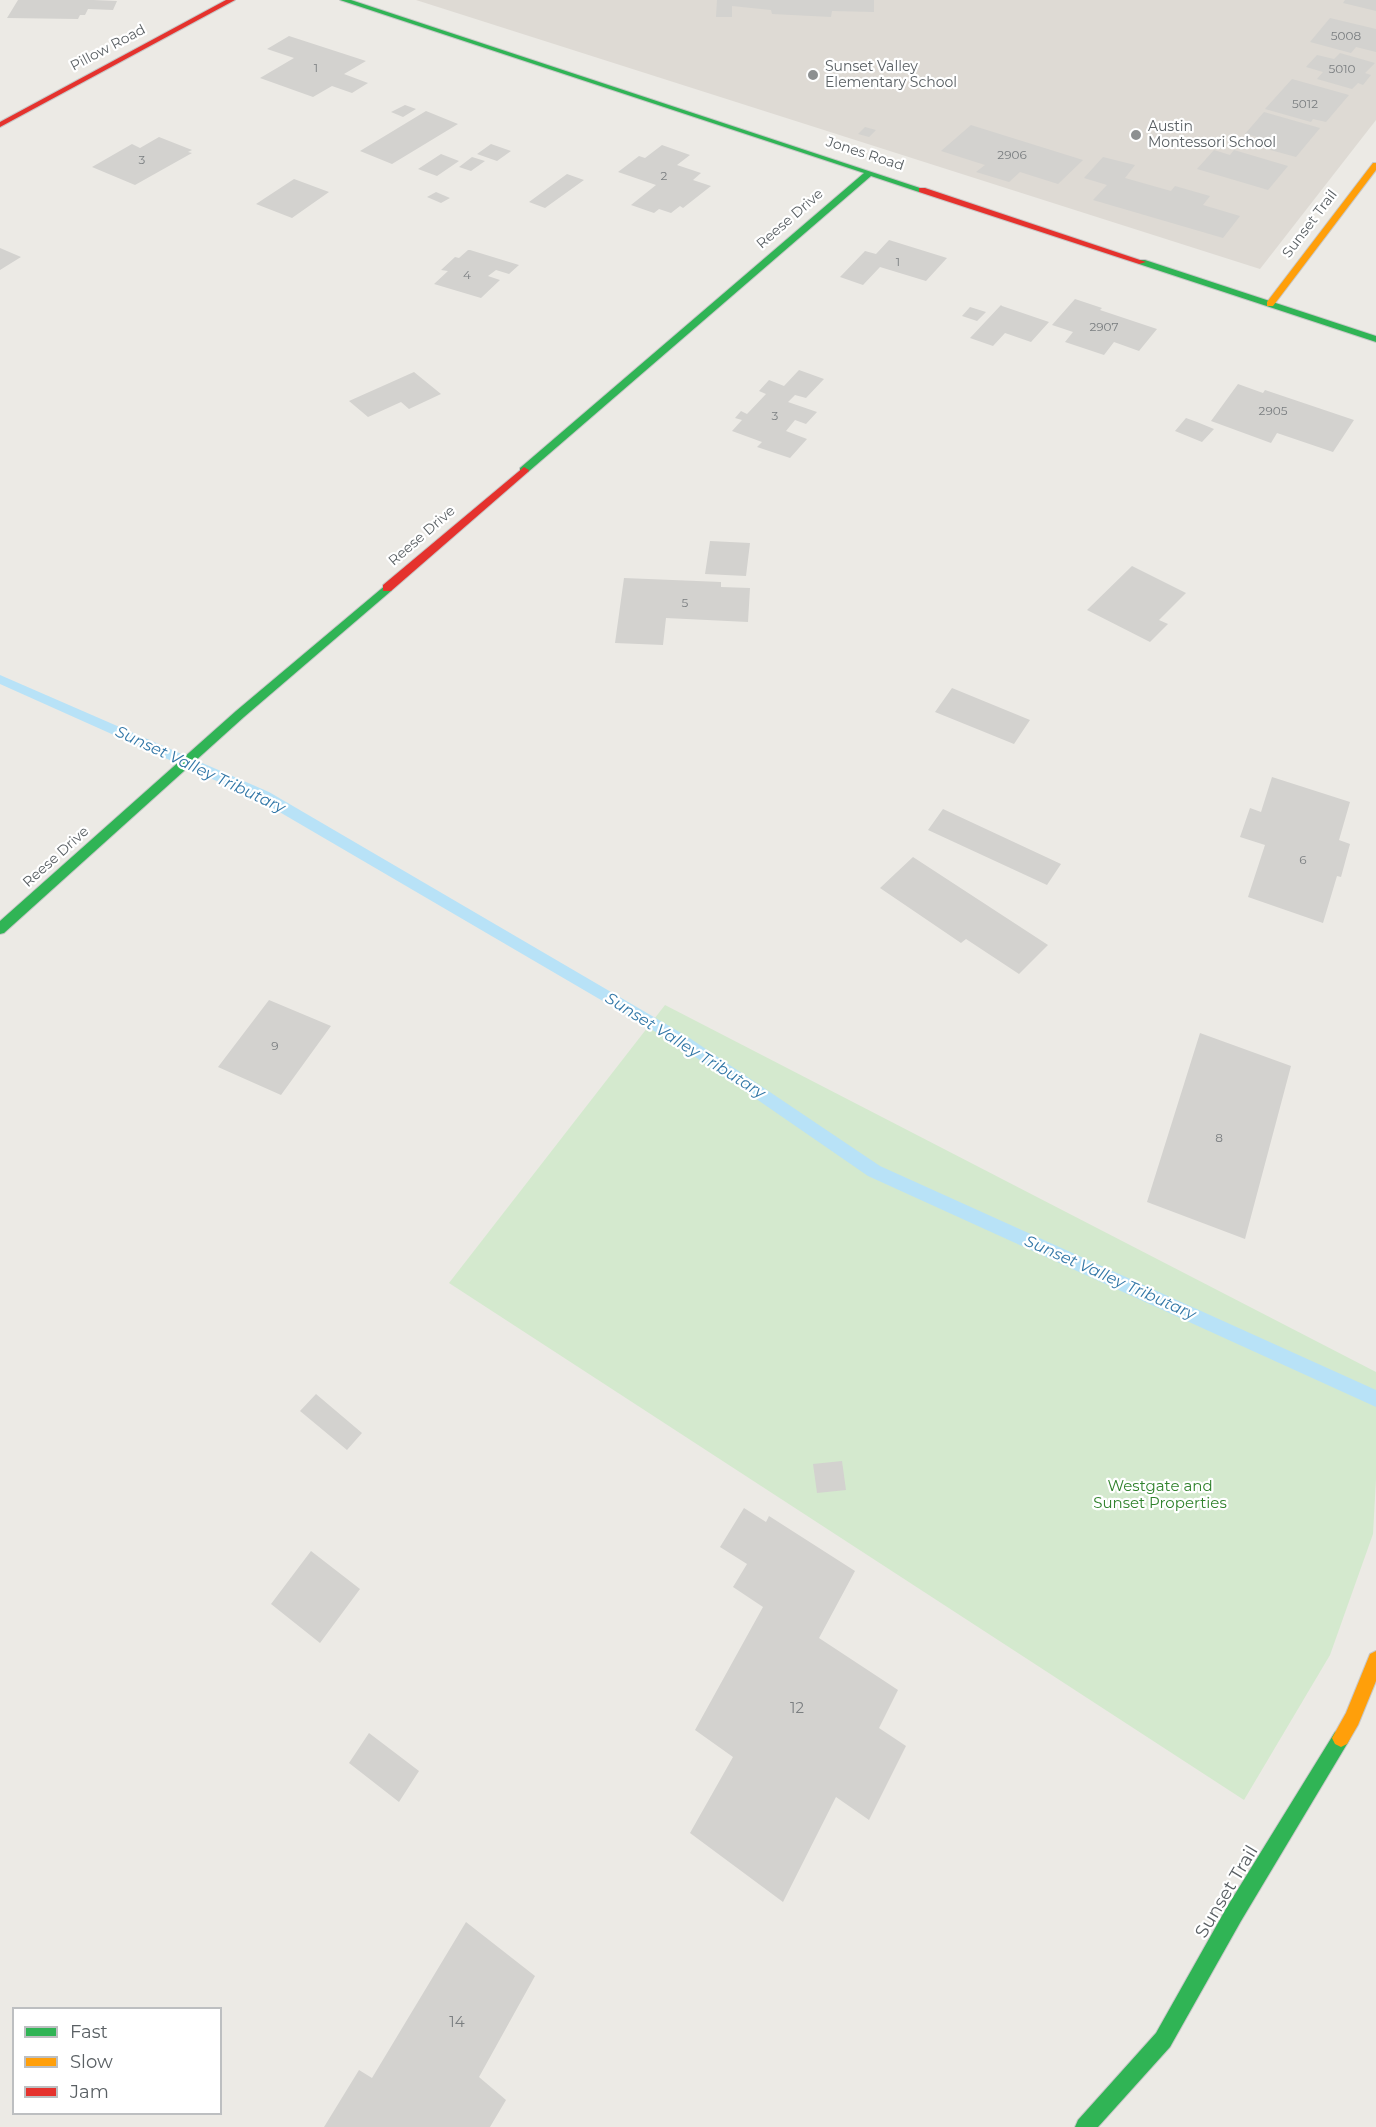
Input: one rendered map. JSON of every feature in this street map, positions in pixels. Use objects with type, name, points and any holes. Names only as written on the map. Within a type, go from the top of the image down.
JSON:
[{"type":"street","name":"Pillow Road","points":[[0,125],[231,0]]},
{"type":"street","name":"Jones Road","points":[[344,0],[1376,339]]},
{"type":"street","name":"Sunset Trail","points":[[1270,304],[1376,165]]},
{"type":"street","name":"Reese Drive","points":[[0,929],[240,714],[869,173]]},
{"type":"street","name":"Sunset Trail","points":[[1085,2127],[1163,2040],[1234,1914],[1352,1719],[1376,1660]]},
{"type":"shaded area","name":"Austin Montessori School","points":[[416,0],[1376,0],[1376,120],[1260,269]]},
{"type":"green space","name":"Westgate and Sunset Properties","points":[[665,1005],[1376,1372],[1376,1479],[1373,1534],[1330,1655],[1244,1800],[449,1283]]},
{"type":"building","points":[[18,0],[117,1],[113,10],[88,9],[85,15],[80,15],[78,19],[7,18]]},
{"type":"building","name":"Sunset Valley Elementary School","points":[[717,0],[874,0],[874,12],[832,11],[831,17],[772,14],[771,10],[732,6],[732,17],[716,17]]},
{"type":"building","points":[[1345,0],[1376,0],[1376,11],[1343,3]]},
{"type":"building","points":[[1330,18],[1376,29],[1376,52],[1356,47],[1351,53],[1310,42]]},
{"type":"building","points":[[289,36],[366,61],[344,74],[368,83],[352,93],[332,86],[313,97],[260,78],[294,58],[267,49]]},
{"type":"building","points":[[1340,53],[1375,63],[1365,73],[1371,75],[1363,85],[1358,83],[1352,89],[1317,79],[1323,72],[1306,67],[1317,55],[1334,59]]},
{"type":"building","points":[[1292,79],[1349,95],[1326,122],[1313,119],[1311,122],[1265,109]]},
{"type":"building","points":[[405,105],[416,109],[403,117],[391,112]]},
{"type":"building","points":[[426,111],[458,124],[392,164],[360,151]]},
{"type":"building","points":[[1264,112],[1320,128],[1296,157],[1263,148],[1270,140],[1245,134]]},
{"type":"building","points":[[971,125],[1083,160],[1058,184],[1020,172],[1009,182],[976,172],[985,165],[941,151]]},
{"type":"building","points":[[865,127],[876,130],[869,137],[858,134]]},
{"type":"building","points":[[159,137],[192,150],[188,152],[192,153],[135,185],[92,167],[132,144],[140,148]]},
{"type":"building","points":[[491,144],[511,151],[497,161],[477,154]]},
{"type":"building","points":[[662,145],[690,155],[677,165],[701,173],[693,180],[711,186],[683,208],[680,206],[671,213],[659,209],[654,213],[631,205],[656,185],[618,172],[639,156],[645,158]]},
{"type":"building","points":[[1214,150],[1230,155],[1234,150],[1288,166],[1268,190],[1197,169]]},
{"type":"building","points":[[441,154],[459,161],[437,176],[418,169]]},
{"type":"building","points":[[472,157],[485,161],[471,171],[459,167]]},
{"type":"building","points":[[1103,157],[1135,165],[1125,178],[1171,191],[1175,186],[1210,196],[1203,205],[1240,216],[1223,238],[1093,200],[1107,185],[1084,178]]},
{"type":"building","points":[[567,174],[584,180],[545,208],[529,202]]},
{"type":"building","points":[[294,179],[329,192],[292,218],[256,204]]},
{"type":"building","points":[[436,192],[450,198],[441,203],[427,197]]},
{"type":"building","points":[[889,240],[947,258],[926,281],[880,267],[863,285],[840,277],[865,251],[876,254]]},
{"type":"building","points":[[0,248],[21,257],[0,270]]},
{"type":"building","points":[[468,250],[519,265],[509,274],[496,270],[488,276],[500,280],[481,298],[434,284],[448,271],[441,270],[455,257],[459,258]]},
{"type":"building","points":[[1075,299],[1157,329],[1139,351],[1114,342],[1104,355],[1065,342],[1073,332],[1052,325]]},
{"type":"building","points":[[1001,305],[1049,322],[1031,342],[1005,333],[993,346],[970,338]]},
{"type":"building","points":[[970,307],[986,312],[977,321],[962,316]]},
{"type":"building","points":[[799,370],[824,379],[806,398],[795,395],[788,402],[817,412],[806,424],[795,420],[786,431],[807,439],[790,458],[757,447],[762,442],[732,431],[742,420],[735,418],[741,411],[747,414],[766,394],[759,391],[769,380],[784,386]]},
{"type":"building","points":[[414,372],[441,394],[409,409],[401,402],[368,417],[349,401]]},
{"type":"building","points":[[1238,384],[1263,393],[1265,390],[1354,420],[1333,452],[1277,433],[1271,443],[1211,421]]},
{"type":"building","points":[[1186,418],[1214,429],[1202,442],[1175,431]]},
{"type":"building","points":[[710,541],[750,543],[746,576],[705,574]]},
{"type":"building","points":[[1132,566],[1186,593],[1159,620],[1168,624],[1150,642],[1087,610]]},
{"type":"building","points":[[624,578],[721,582],[721,587],[750,588],[748,622],[666,618],[663,645],[615,643]]},
{"type":"building","points":[[952,688],[1030,720],[1014,744],[935,712]]},
{"type":"building","points":[[1272,777],[1350,802],[1339,840],[1350,844],[1341,877],[1337,876],[1323,923],[1248,897],[1265,845],[1240,837],[1250,808],[1261,812]]},
{"type":"building","points":[[943,809],[1061,864],[1047,885],[928,830]]},
{"type":"building","points":[[913,857],[1048,945],[1019,974],[966,939],[961,943],[880,888]]},
{"type":"building","points":[[269,1000],[331,1026],[281,1095],[218,1067]]},
{"type":"building","points":[[1200,1033],[1291,1066],[1245,1239],[1147,1202]]},
{"type":"building","points":[[316,1394],[362,1433],[347,1450],[300,1411]]},
{"type":"building","points":[[842,1461],[846,1490],[817,1493],[813,1464]]},
{"type":"building","points":[[744,1508],[766,1522],[769,1516],[855,1571],[819,1638],[898,1690],[879,1728],[906,1746],[869,1820],[836,1797],[783,1902],[690,1833],[733,1757],[695,1730],[763,1607],[733,1587],[747,1564],[720,1547]]},
{"type":"building","points":[[311,1551],[360,1589],[320,1643],[271,1604]]},
{"type":"building","points":[[369,1733],[419,1771],[399,1802],[349,1763]]},
{"type":"building","points":[[466,1922],[535,1976],[479,2077],[506,2100],[490,2127],[324,2127],[359,2070],[372,2078]]},
{"type":"waterway","name":"Sunset Valley Tributary","points":[[0,679],[264,796],[683,1041],[874,1171],[1376,1399]]},
{"type":"traffic: fast","points":[[344,0],[922,190]]},
{"type":"traffic: fast","points":[[524,470],[869,173]]},
{"type":"traffic: fast","points":[[1142,262],[1376,339]]},
{"type":"traffic: fast","points":[[0,929],[240,714],[387,588]]},
{"type":"traffic: fast","points":[[1085,2127],[1163,2040],[1234,1914],[1341,1738]]},
{"type":"traffic: slow","points":[[1270,304],[1376,165]]},
{"type":"traffic: slow","points":[[1341,1738],[1352,1719],[1376,1660]]},
{"type":"traffic: jam","points":[[0,125],[231,0]]},
{"type":"traffic: jam","points":[[922,190],[1142,262]]},
{"type":"traffic: jam","points":[[387,588],[524,470]]},
{"type":"place","name":"Sunset Valley Elementary School","points":[[813,75]]},
{"type":"place","name":"Austin Montessori School","points":[[1136,135]]}]
